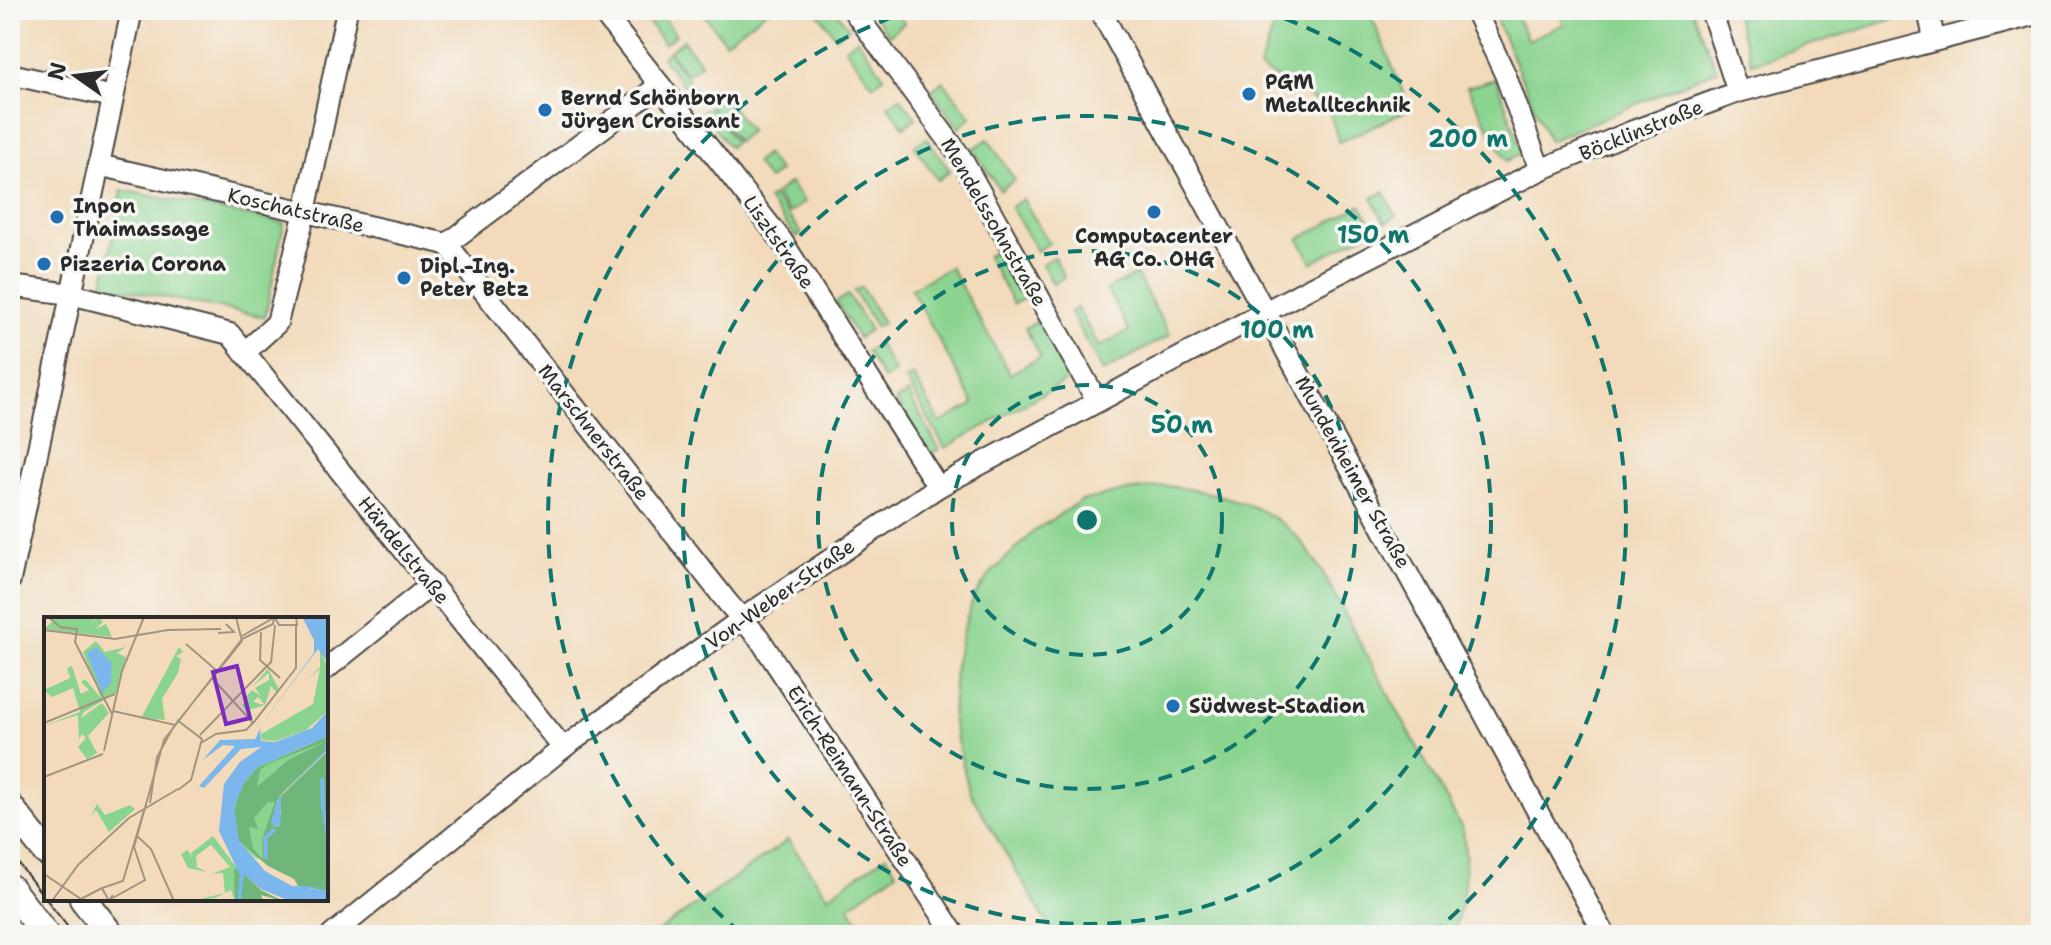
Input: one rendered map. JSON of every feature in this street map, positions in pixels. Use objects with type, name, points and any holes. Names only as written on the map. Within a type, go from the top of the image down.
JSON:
[{"type":"main road","points":[[10,807],[44,850]]},
{"type":"main road","points":[[10,888],[46,935]]},
{"type":"main road","points":[[85,901],[111,935]]},
{"type":"street","points":[[10,580],[132,10]]},
{"type":"street","points":[[244,353],[277,323],[305,212],[347,10]]},
{"type":"street","name":"Lisztstraße","points":[[601,10],[782,241],[938,487]]},
{"type":"street","name":"Mendelssohnstraße","points":[[853,10],[960,156],[1097,401]]},
{"type":"street","name":"Mundenheimer Straße","points":[[1100,10],[1605,935]]},
{"type":"street","points":[[1475,10],[1505,74],[1540,170]]},
{"type":"street","points":[[1711,10],[1738,92]]},
{"type":"street","points":[[1928,10],[1934,39]]},
{"type":"street","name":"Böcklinstraße","points":[[1265,311],[1540,170],[1633,131],[1738,92],[2041,13]]},
{"type":"street","points":[[10,74],[113,97]]},
{"type":"street","points":[[447,244],[660,85]]},
{"type":"street","name":"Koschatstraße","points":[[98,165],[447,244]]},
{"type":"street","name":"Marschnerstraße","points":[[447,244],[742,619]]},
{"type":"street","name":"Händelstraße","points":[[10,286],[71,294],[230,334],[563,748]]},
{"type":"street","name":"Von-Weber-Straße","points":[[332,935],[563,748],[742,619],[938,487],[1265,311]]},
{"type":"street","points":[[328,667],[432,584]]},
{"type":"street","name":"Erich-Reimann-Straße","points":[[742,619],[759,638],[955,935]]},
{"type":"green space","points":[[658,10],[676,35],[664,44],[641,12]]},
{"type":"green space","points":[[701,10],[768,10],[725,42]]},
{"type":"green space","points":[[816,10],[835,10],[849,28],[836,37]]},
{"type":"green space","points":[[872,10],[894,10],[904,23],[889,35]]},
{"type":"green space","points":[[1268,10],[1369,10],[1410,109],[1339,142],[1328,108],[1259,68],[1278,16]]},
{"type":"green space","points":[[1492,10],[1513,10],[1528,40],[1564,24],[1558,10],[1692,10],[1717,70],[1549,141]]},
{"type":"green space","points":[[1734,10],[1910,10],[1910,14],[1752,63]]},
{"type":"green space","points":[[857,39],[884,76],[873,85],[845,48]]},
{"type":"green space","points":[[683,40],[701,64],[687,74],[669,51]]},
{"type":"green space","points":[[668,52],[700,96],[694,100],[662,57]]},
{"type":"green space","points":[[1496,79],[1523,153],[1507,161],[1467,87]]},
{"type":"green space","points":[[943,81],[971,117],[959,128],[931,91]]},
{"type":"green space","points":[[724,96],[750,131],[737,141],[710,106]]},
{"type":"green space","points":[[900,97],[916,118],[904,127],[888,106]]},
{"type":"green space","points":[[709,107],[735,142],[729,147],[702,111]]},
{"type":"green space","points":[[927,138],[950,171],[938,180],[914,146]]},
{"type":"green space","points":[[988,139],[1015,180],[1000,190],[973,149]]},
{"type":"green space","points":[[766,154],[779,171],[768,180],[755,163]]},
{"type":"green space","points":[[790,183],[804,202],[789,213],[775,194]]},
{"type":"green space","points":[[122,190],[284,223],[265,317],[103,285]]},
{"type":"green space","points":[[1384,192],[1396,216],[1385,223],[1372,198]]},
{"type":"green space","points":[[773,196],[802,234],[796,237],[768,200]]},
{"type":"green space","points":[[1023,199],[1049,243],[1037,251],[1011,207]]},
{"type":"green space","points":[[1361,205],[1374,229],[1312,263],[1299,239]]},
{"type":"green space","points":[[1000,249],[1026,297],[1013,304],[987,256]]},
{"type":"green space","points":[[1054,257],[1064,277],[1053,284],[1042,264]]},
{"type":"green space","points":[[950,267],[1010,374],[1041,357],[1025,328],[1039,320],[1071,378],[945,448],[906,379],[913,375],[940,423],[974,404],[911,289]]},
{"type":"green space","points":[[1136,274],[1170,335],[1103,372],[1070,312],[1077,308],[1099,347],[1129,331],[1107,290]]},
{"type":"green space","points":[[861,287],[883,323],[876,327],[854,291]]},
{"type":"green space","points":[[848,295],[870,330],[858,338],[836,302]]},
{"type":"green space","points":[[878,344],[895,372],[883,379],[866,351]]},
{"type":"green space","points":[[908,393],[939,449],[927,456],[896,400]]},
{"type":"green space","name":"Südwest-Stadion","points":[[1166,486],[1218,495],[1252,507],[1283,524],[1314,559],[1463,830],[1464,883],[1454,935],[1054,935],[969,791],[952,719],[955,666],[963,629],[974,597],[991,573],[1034,531],[1081,501]]},
{"type":"green space","points":[[788,840],[828,896],[886,856],[897,872],[849,906],[867,935],[653,935]]},
{"type":"tram line","points":[[10,853],[44,897]]},
{"type":"tram line","points":[[47,901],[74,935]]},
{"type":"place","name":"PGM Metalltechnik","points":[[1249,94]]},
{"type":"place","name":"Bernd Schönborn Jürgen Croissant","points":[[545,110]]},
{"type":"place","name":"Computacenter AG Co. OHG","points":[[1154,212]]},
{"type":"place","name":"Inpon Thaimassage","points":[[57,217]]},
{"type":"place","name":"Pizzeria Corona","points":[[44,264]]},
{"type":"place","name":"Dipl.-Ing. Peter Betz","points":[[404,278]]},
{"type":"place","name":"Südwest-Stadion","points":[[1173,706]]}]
